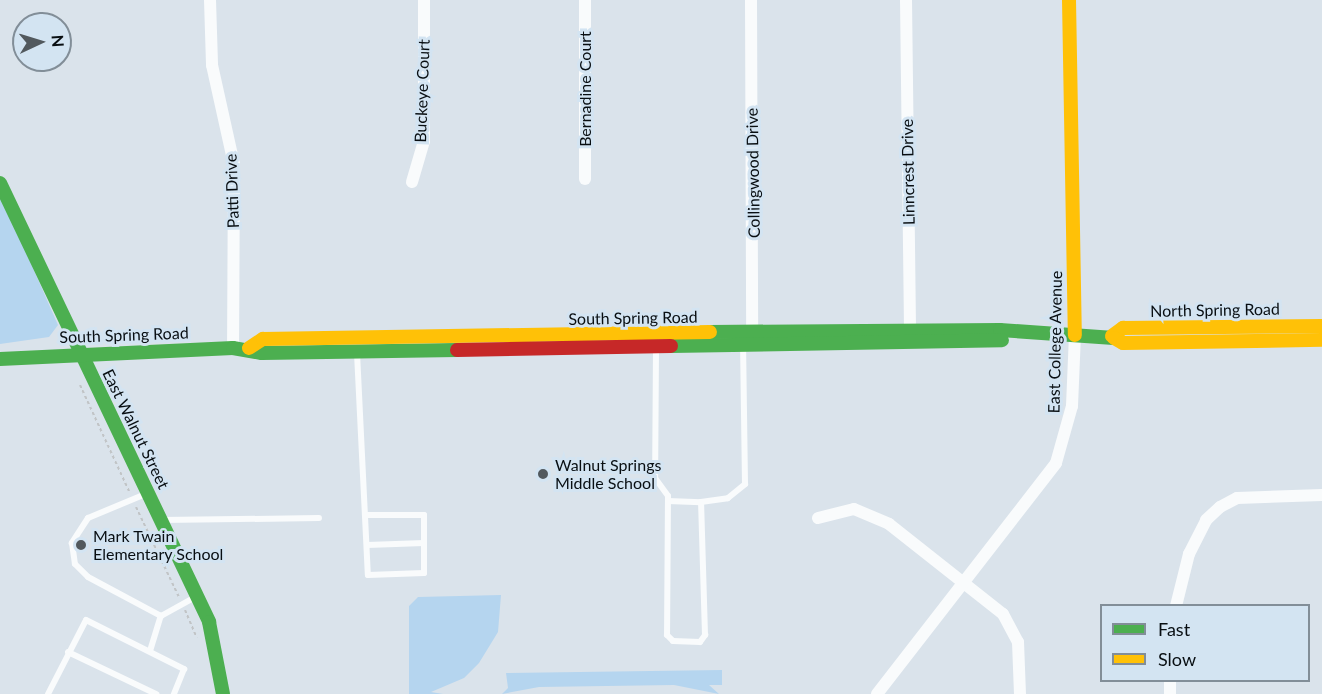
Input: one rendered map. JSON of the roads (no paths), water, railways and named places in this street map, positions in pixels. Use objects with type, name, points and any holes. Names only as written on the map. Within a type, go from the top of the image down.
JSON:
[{"type":"main road","name":"East College Avenue","points":[[1069,0],[1075,335]]},
{"type":"main road","name":"East Walnut Street","points":[[0,183],[197,596],[214,637],[223,694]]},
{"type":"main road","name":"North Spring Road","points":[[1112,336],[1123,328],[1322,326]]},
{"type":"main road","name":"South Spring Road","points":[[0,359],[80,352],[233,348],[249,348],[262,353],[357,352],[749,341],[910,330],[1075,335]]},
{"type":"main road","name":"South Spring Road","points":[[749,341],[910,345],[1007,340],[1019,335]]},
{"type":"main road","name":"North Spring Road","points":[[1075,335],[1112,336],[1123,343],[1322,340]]},
{"type":"main road","name":"South Spring Road","points":[[249,348],[262,339],[357,338],[659,343]]},
{"type":"main road","points":[[357,338],[357,352]]},
{"type":"street","name":"Patti Drive","points":[[210,0],[212,65],[234,164],[233,348]]},
{"type":"street","name":"Buckeye Court","points":[[412,182],[424,141],[424,0]]},
{"type":"street","name":"Bernadine Court","points":[[585,0],[585,179]]},
{"type":"street","name":"Collingwood Drive","points":[[749,341],[751,0]]},
{"type":"street","name":"Linncrest Drive","points":[[906,0],[910,345]]},
{"type":"street","name":"East College Avenue","points":[[877,694],[1056,463],[1072,406],[1075,335]]},
{"type":"street","points":[[1176,604],[1189,554],[1206,520],[1220,507],[1237,498],[1322,495]]},
{"type":"street","points":[[818,518],[854,509],[872,517],[964,583],[1014,629],[1020,694]]},
{"type":"lane","points":[[668,501],[701,502],[728,498],[745,484],[749,341]]},
{"type":"lane","points":[[659,343],[656,478],[668,501],[667,635],[673,641],[700,642],[705,635],[701,502]]},
{"type":"lane","points":[[357,352],[365,515],[367,545],[368,576],[424,573],[423,513],[365,515]]},
{"type":"lane","points":[[148,493],[88,518],[72,543],[75,564],[88,577],[161,616]]},
{"type":"lane","points":[[161,520],[319,518]]},
{"type":"lane","points":[[367,545],[424,543]]},
{"type":"lane","points":[[150,651],[161,616],[197,596]]},
{"type":"lane","points":[[48,694],[86,620],[184,669],[174,694]]},
{"type":"lane","points":[[68,652],[156,694]]},
{"type":"place","name":"Walnut Springs Middle School","points":[[543,474]]},
{"type":"place","name":"Mark Twain Elementary School","points":[[81,545]]}]
